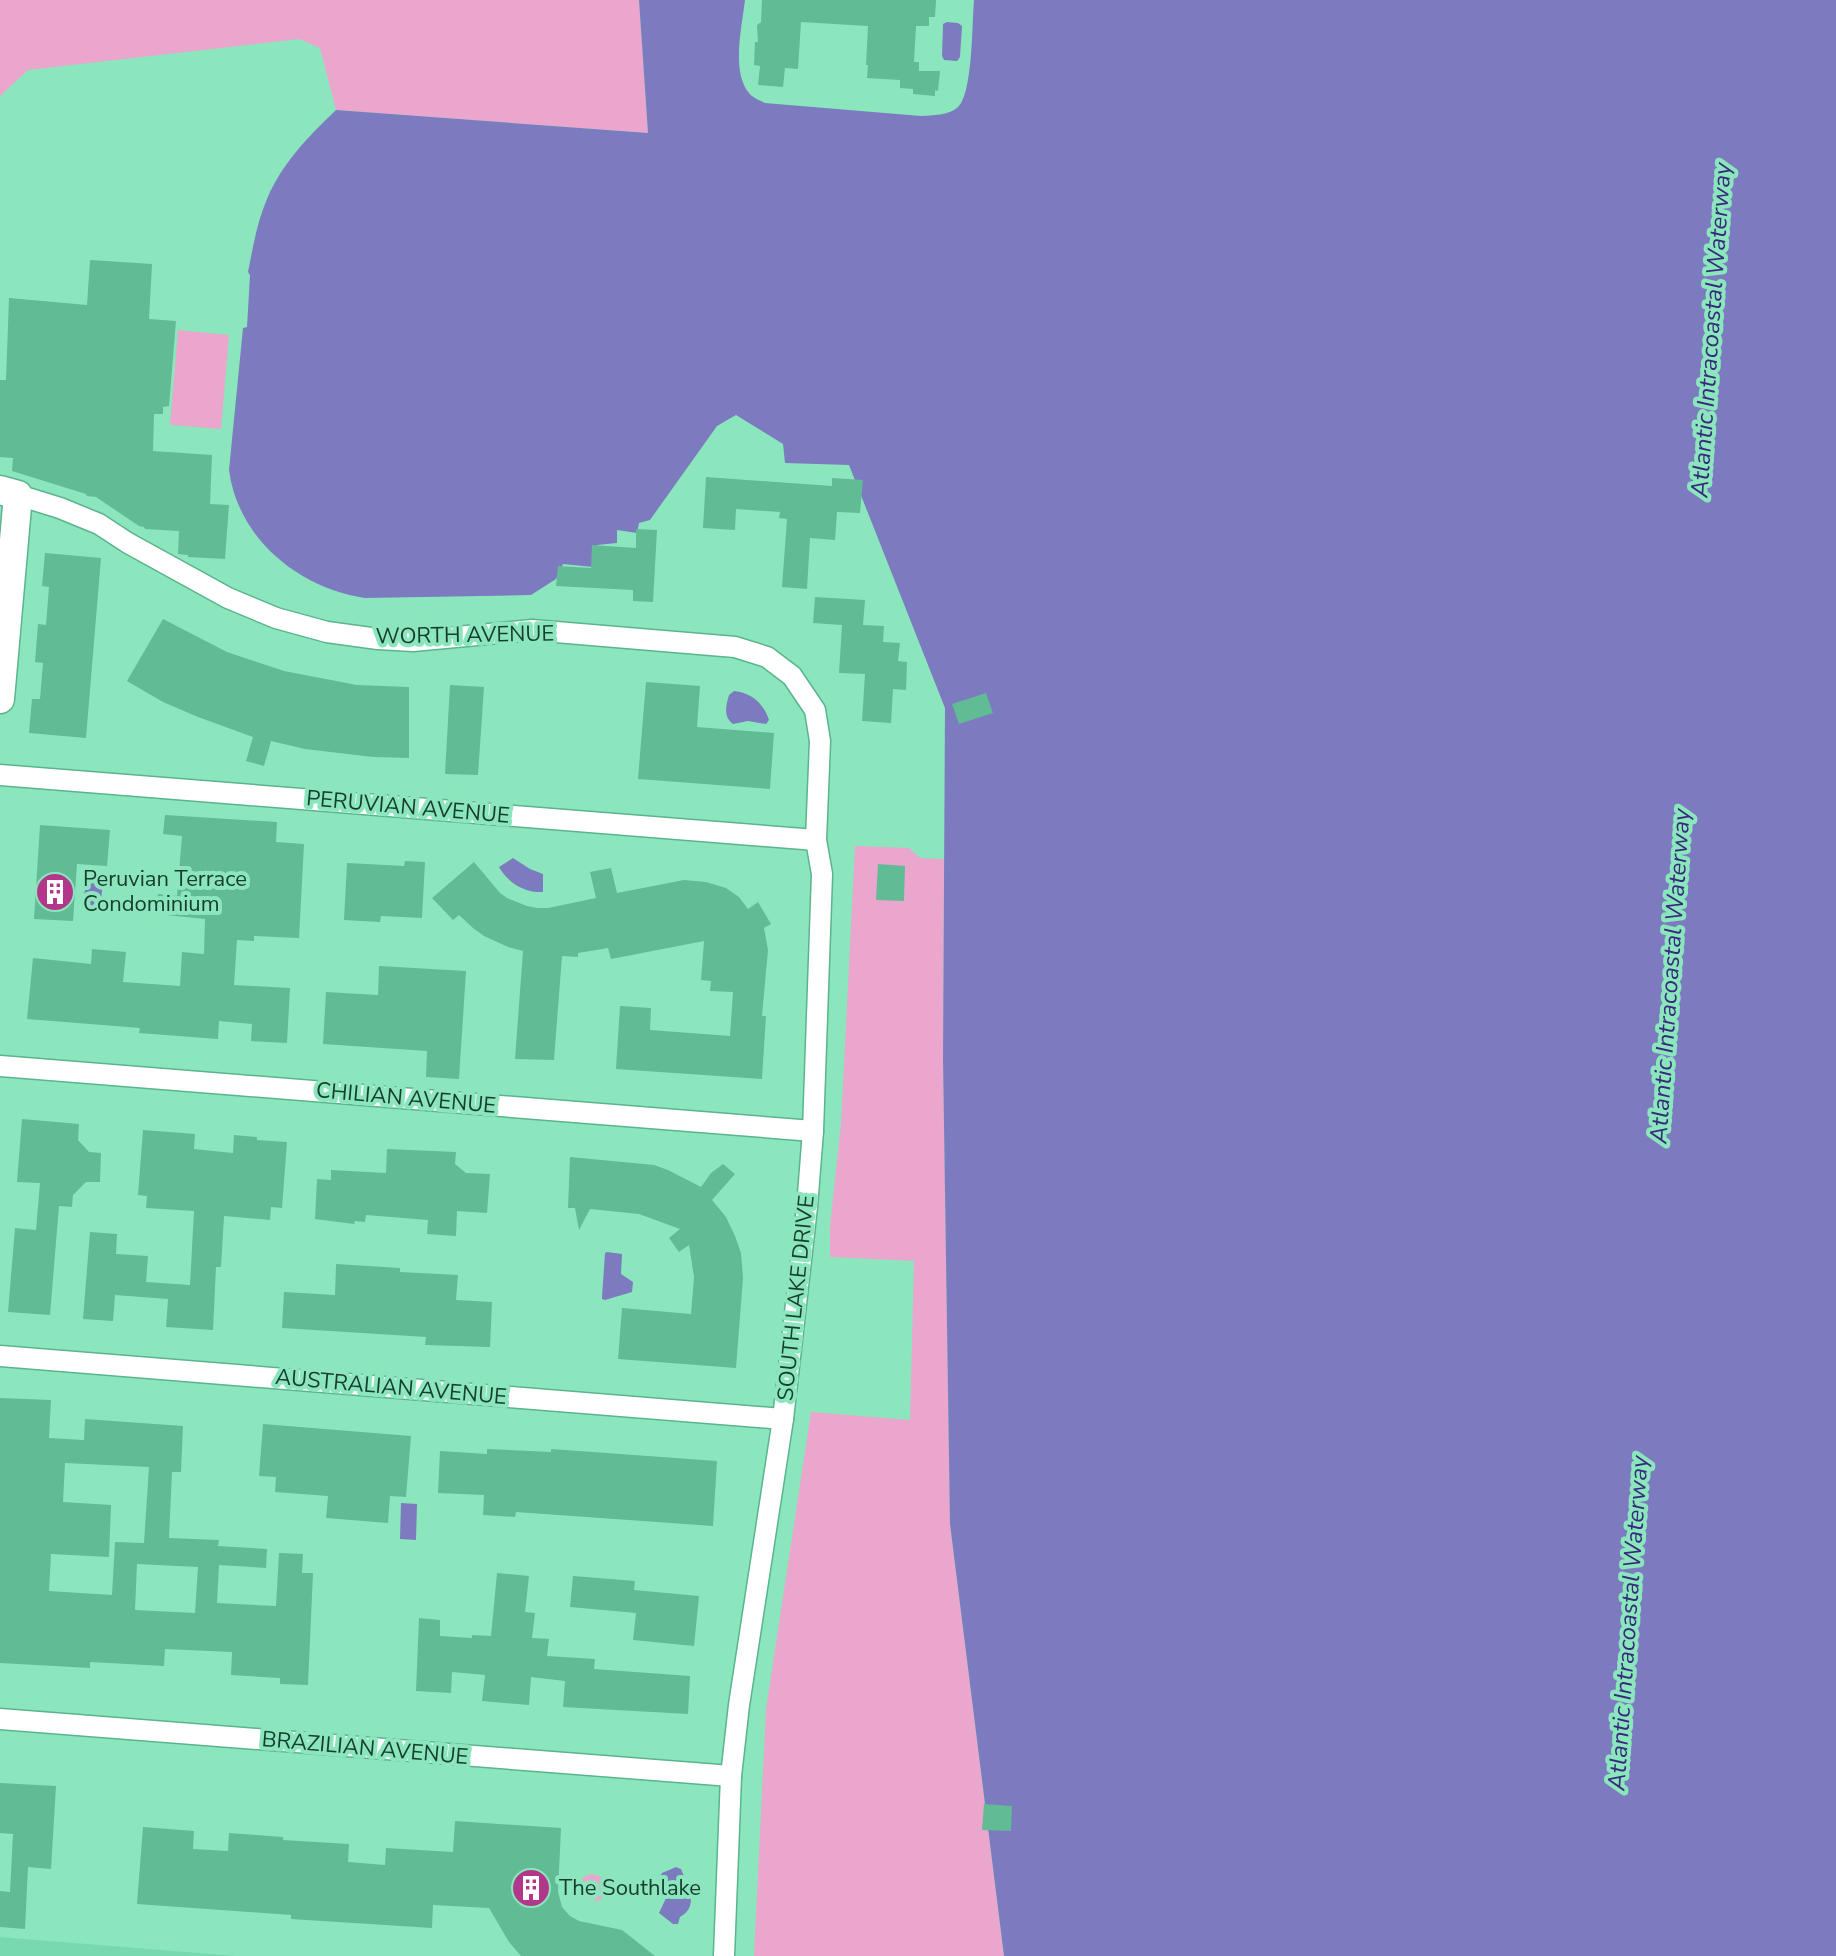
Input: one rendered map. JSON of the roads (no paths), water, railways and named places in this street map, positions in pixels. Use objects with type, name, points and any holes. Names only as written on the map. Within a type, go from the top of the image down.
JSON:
[{"type":"street","name":"WORTH AVENUE","points":[[9,492],[99,524],[228,598],[276,618],[327,632],[413,641],[532,630],[735,647],[767,657]]},
{"type":"street","points":[[0,699],[9,492]]},
{"type":"street","name":"SOUTH LAKE DRIVE","points":[[724,1956],[731,1776],[783,1419],[807,1207],[813,1131],[822,874],[816,840],[820,741],[815,710],[792,676],[767,657]]},
{"type":"street","name":"PERUVIAN AVENUE","points":[[0,775],[816,840]]},
{"type":"street","name":"CHILIAN AVENUE","points":[[0,1066],[813,1131]]},
{"type":"street","name":"AUSTRALIAN AVENUE","points":[[0,1356],[783,1419]]},
{"type":"street","name":"BRAZILIAN AVENUE","points":[[0,1719],[731,1776]]},
{"type":"water","name":"Atlantic Intracoastal Waterway","points":[[639,0],[745,0],[739,48],[740,73],[749,93],[765,103],[921,116],[950,112],[963,100],[969,73],[974,0],[1836,0],[1836,1956],[1004,1956],[950,1524],[943,1059],[945,708],[849,465],[785,463],[783,444],[736,415],[717,426],[650,520],[639,523],[637,533],[617,530],[617,543],[597,545],[593,567],[563,564],[556,579],[531,595],[365,598],[317,583],[276,556],[245,518],[229,470],[243,328],[247,327],[248,272],[256,235],[273,186],[306,140],[336,110],[648,133]]},
{"type":"water","points":[[947,22],[962,26],[960,57],[957,61],[944,60],[942,56],[943,24]]},
{"type":"water","points":[[734,691],[746,694],[760,704],[769,720],[766,724],[748,721],[733,724],[730,721],[726,707],[729,695]]},
{"type":"water","points":[[513,858],[543,874],[543,892],[524,889],[507,878],[499,867]]},
{"type":"water","points":[[96,879],[103,883],[102,906],[96,912],[88,911],[84,897],[88,885]]},
{"type":"water","points":[[607,1252],[622,1254],[621,1274],[633,1282],[632,1292],[605,1300],[602,1297]]},
{"type":"water","points":[[401,1503],[417,1504],[416,1540],[400,1539]]},
{"type":"water","points":[[676,1867],[681,1869],[691,1901],[678,1924],[673,1924],[659,1913],[667,1896],[659,1878],[662,1873]]},
{"type":"place","name":"Peruvian Terrace Condominium","points":[[55,892]]},
{"type":"place","name":"The Southlake","points":[[531,1888]]}]
